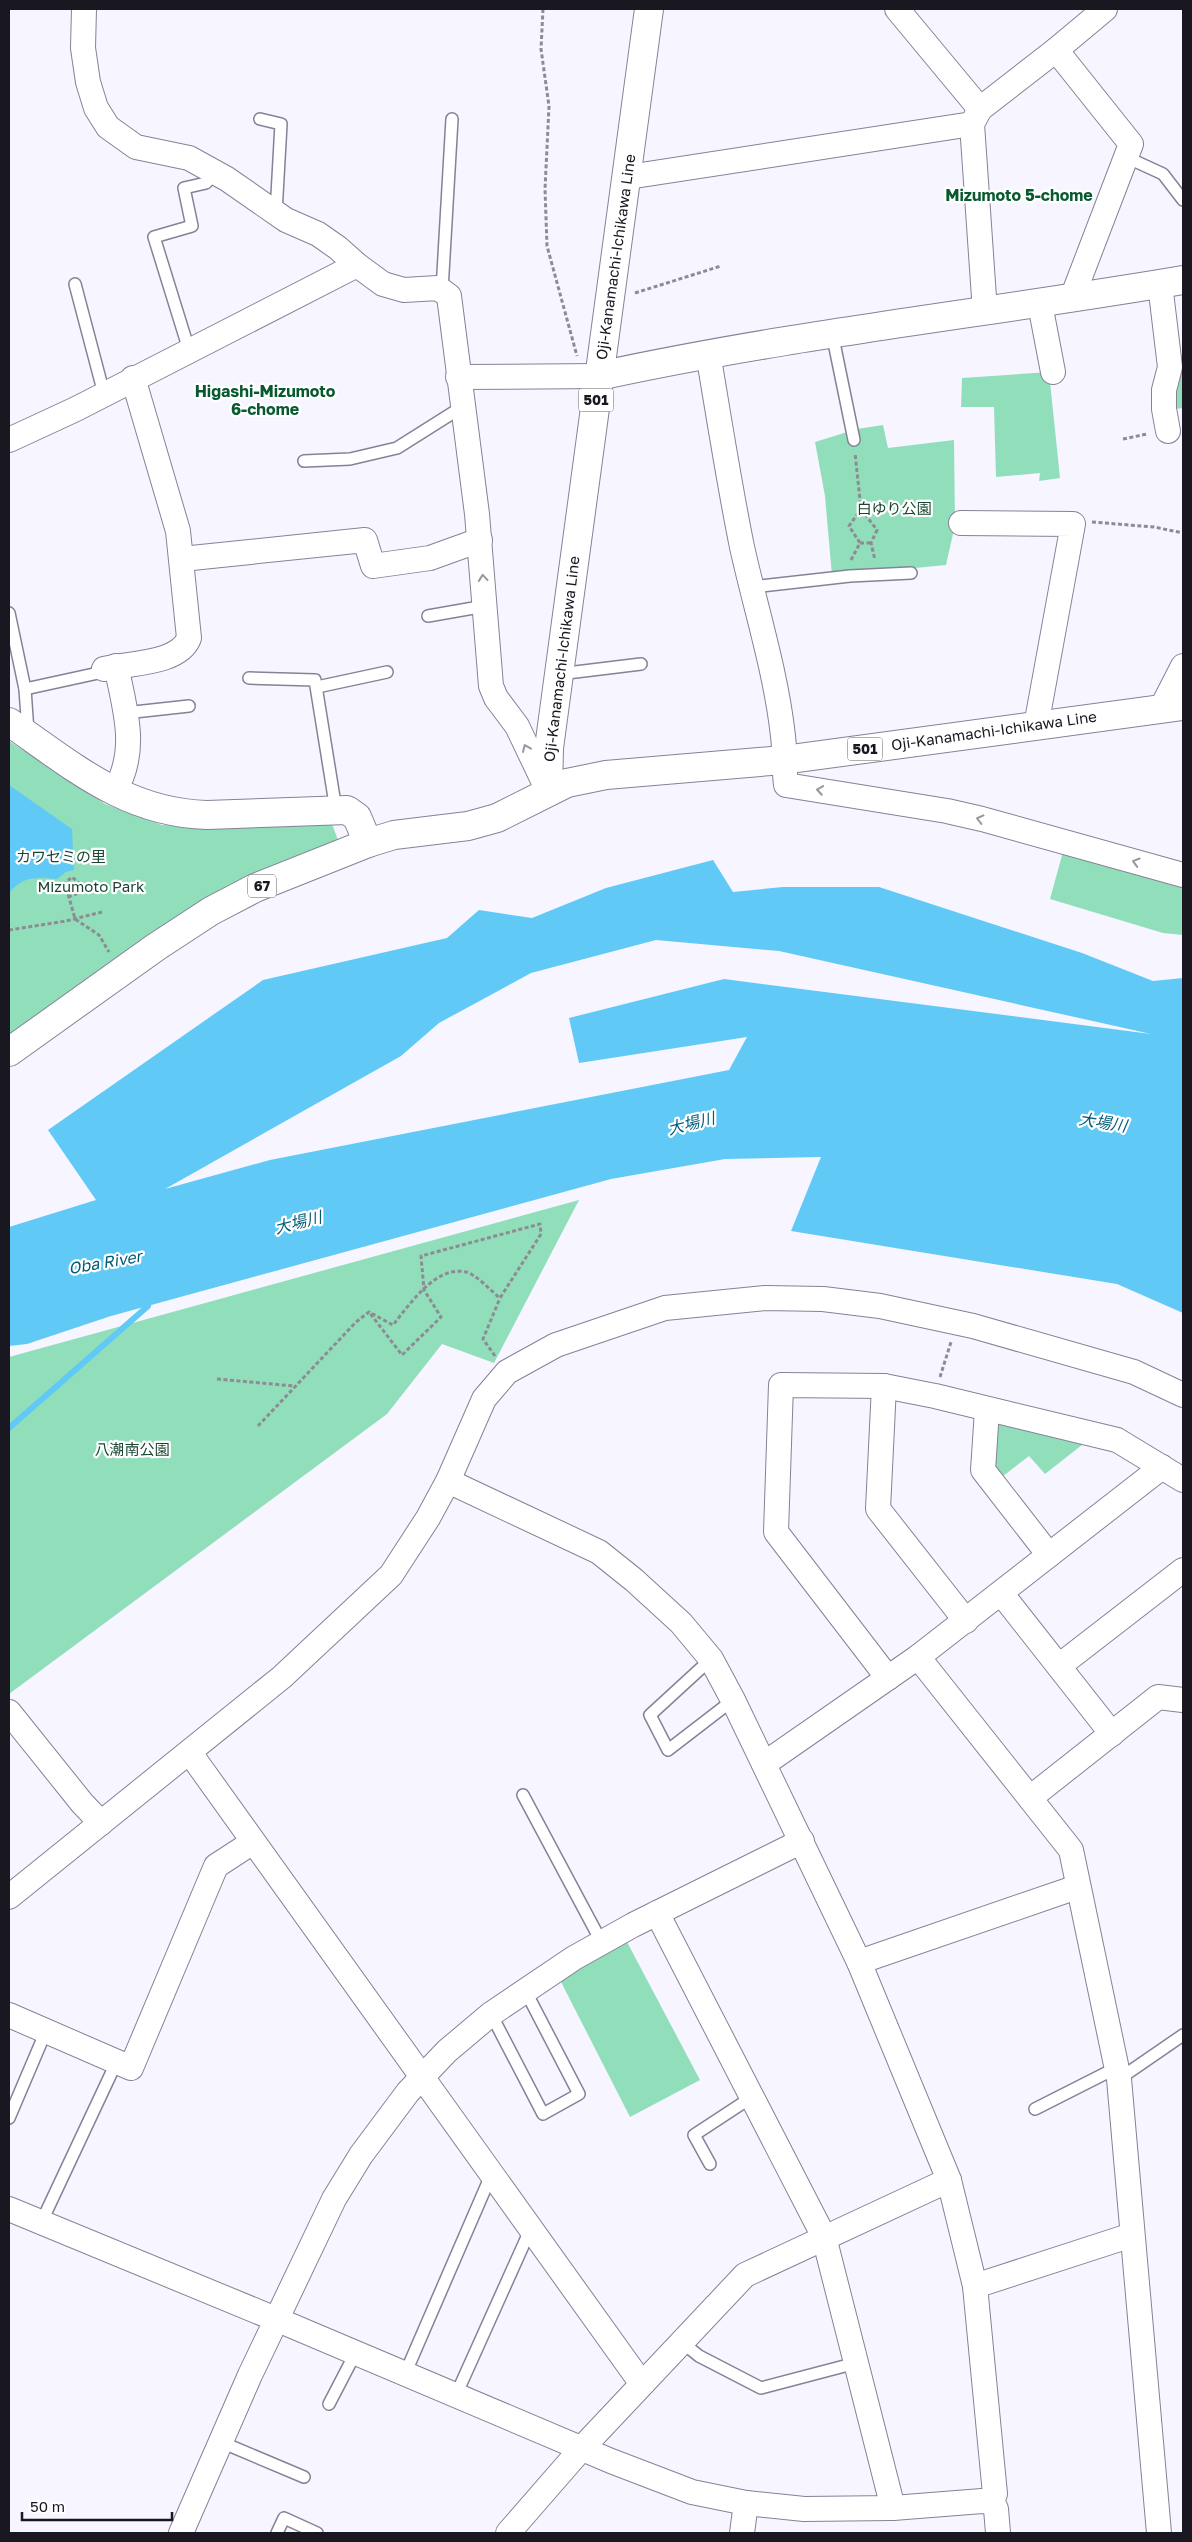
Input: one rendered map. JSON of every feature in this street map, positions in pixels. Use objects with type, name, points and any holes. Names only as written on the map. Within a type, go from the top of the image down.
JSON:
[{"type":"main road","name":"Oji-Kanamachi-Ichikawa Line","points":[[649,9],[610,301],[589,376],[559,674],[549,748],[548,791],[568,783],[606,775],[783,760],[1172,708]]},
{"type":"main road","points":[[589,376],[832,333],[1040,304],[1172,282]]},
{"type":"main road","points":[[19,729],[114,792],[152,808],[186,814],[347,810],[357,818],[368,843]]},
{"type":"main road","name":"67","points":[[9,1052],[156,947],[210,911],[255,888],[368,843],[394,835],[468,826],[514,811],[548,791]]},
{"type":"street","points":[[84,9],[83,48],[88,82],[96,108],[108,127],[136,147],[189,158],[286,220],[318,234],[383,284],[404,290],[438,288],[448,296],[480,540],[491,686],[496,698],[517,726],[548,791]]},
{"type":"street","points":[[897,9],[976,116],[986,312]]},
{"type":"street","points":[[628,177],[976,116],[1105,9]]},
{"type":"street","points":[[1056,50],[1130,144],[1072,298]]},
{"type":"street","points":[[9,440],[104,394],[357,265]]},
{"type":"street","points":[[1168,430],[1164,409],[1164,390],[1170,367],[1172,282]]},
{"type":"street","points":[[1040,304],[1053,372]]},
{"type":"street","points":[[708,354],[742,546],[778,702],[783,738],[786,785],[946,811],[1183,875]]},
{"type":"street","points":[[458,377],[589,376]]},
{"type":"street","points":[[114,792],[123,777],[130,733],[126,713],[110,667],[169,657],[186,647],[189,638],[178,531],[133,378]]},
{"type":"street","points":[[961,523],[1073,524],[1036,726]]},
{"type":"street","points":[[182,559],[365,540],[373,566],[430,558],[480,540]]},
{"type":"street","points":[[1172,708],[1183,666]]},
{"type":"street","points":[[9,1897],[282,1677],[391,1575],[428,1518],[448,1481],[484,1399],[507,1372],[556,1345],[665,1308],[765,1298],[823,1298],[880,1306],[957,1322],[1125,1369],[1183,1395]]},
{"type":"street","points":[[888,1678],[776,1532],[781,1384],[884,1386],[934,1396],[1117,1440],[1183,1480]]},
{"type":"street","points":[[884,1386],[878,1508],[966,1621]]},
{"type":"street","points":[[988,1410],[983,1470],[1049,1555]]},
{"type":"street","points":[[764,1764],[918,1657],[1162,1467]]},
{"type":"street","points":[[448,1481],[598,1552],[634,1580],[681,1623],[711,1660],[733,1700],[859,1962],[949,2180],[975,2286],[995,2494],[992,2502]]},
{"type":"street","points":[[1058,1666],[1183,1570]]},
{"type":"street","points":[[1002,1593],[1112,1734]]},
{"type":"street","points":[[918,1657],[1071,1850],[1077,1887],[1117,2074],[1160,2533]]},
{"type":"street","points":[[1030,1798],[1158,1697],[1183,1700]]},
{"type":"street","points":[[9,1712],[82,1803],[101,1823]]},
{"type":"street","points":[[190,1753],[642,2384]]},
{"type":"street","points":[[181,2533],[250,2375],[278,2320],[334,2199],[385,2121],[423,2076],[447,2051],[491,2014],[574,1958],[657,1913],[802,1841]]},
{"type":"street","points":[[9,2015],[131,2068],[216,1866],[253,1842]]},
{"type":"street","points":[[859,1962],[1077,1887]]},
{"type":"street","points":[[657,1913],[824,2237],[893,2508]]},
{"type":"street","points":[[508,2533],[582,2448],[683,2343],[745,2275],[949,2180]]},
{"type":"street","points":[[9,2211],[356,2352],[611,2461],[684,2489],[746,2503],[804,2510],[893,2508],[982,2501],[992,2502]]},
{"type":"street","points":[[975,2286],[1132,2234]]},
{"type":"street","points":[[992,2502],[996,2509],[998,2533]]},
{"type":"street","points":[[742,2533],[746,2503]]},
{"type":"lane","points":[[260,119],[281,124],[276,213]]},
{"type":"lane","points":[[442,290],[452,119]]},
{"type":"lane","points":[[1126,157],[1163,174],[1183,200]]},
{"type":"lane","points":[[189,350],[154,237],[192,226],[184,188],[206,183],[214,173]]},
{"type":"lane","points":[[75,284],[104,394]]},
{"type":"lane","points":[[832,333],[854,440]]},
{"type":"lane","points":[[304,462],[350,459],[398,448],[462,408]]},
{"type":"lane","points":[[752,587],[850,576],[911,573]]},
{"type":"lane","points":[[428,616],[485,606]]},
{"type":"lane","points":[[9,613],[25,689],[19,729]]},
{"type":"lane","points":[[559,674],[641,664]]},
{"type":"lane","points":[[25,689],[103,672],[110,667]]},
{"type":"lane","points":[[317,687],[387,672]]},
{"type":"lane","points":[[250,678],[316,680],[336,810]]},
{"type":"lane","points":[[126,713],[189,706]]},
{"type":"lane","points":[[711,1660],[650,1715],[668,1750],[733,1700]]},
{"type":"lane","points":[[523,1795],[602,1943]]},
{"type":"lane","points":[[491,2014],[543,2114],[579,2094],[525,1990]]},
{"type":"lane","points":[[9,2118],[46,2031]]},
{"type":"lane","points":[[1035,2110],[1117,2074],[1183,2035]]},
{"type":"lane","points":[[41,2223],[117,2062]]},
{"type":"lane","points":[[710,2164],[694,2135],[752,2097]]},
{"type":"lane","points":[[405,2374],[492,2173]]},
{"type":"lane","points":[[456,2396],[531,2228]]},
{"type":"lane","points":[[683,2343],[698,2356],[760,2388],[856,2363]]},
{"type":"lane","points":[[329,2404],[356,2352]]},
{"type":"lane","points":[[221,2442],[304,2477]]},
{"type":"lane","points":[[277,2533],[284,2518],[317,2533]]},
{"type":"path","points":[[543,9],[541,49],[549,106],[544,189],[547,246],[568,316],[579,364],[589,376]]},
{"type":"path","points":[[610,301],[721,266]]},
{"type":"path","points":[[854,440],[862,509],[877,530],[871,543],[875,561],[867,562]]},
{"type":"path","points":[[860,543],[849,526],[862,509]]},
{"type":"path","points":[[1073,524],[1080,521],[1126,524],[1183,532]]},
{"type":"path","points":[[860,543],[871,543]]},
{"type":"path","points":[[858,562],[850,563],[860,543]]},
{"type":"path","points":[[68,897],[79,893],[79,883],[72,877],[64,883],[68,897],[76,919],[98,935],[111,955]]},
{"type":"path","points":[[9,930],[76,919],[102,912]]},
{"type":"path","points":[[369,1312],[402,1355],[442,1317],[424,1290],[421,1256],[540,1224],[541,1234],[500,1298],[483,1340],[507,1372]]},
{"type":"path","points":[[369,1312],[393,1325],[424,1290],[450,1272],[468,1272],[500,1298]]},
{"type":"path","points":[[258,1426],[356,1322],[369,1312]]},
{"type":"path","points":[[934,1396],[957,1322]]},
{"type":"path","points":[[216,1379],[295,1386]]},
{"type":"green space","points":[[1183,371],[1183,408],[1176,409],[1172,391],[1175,373]]},
{"type":"green space","points":[[1049,372],[1060,478],[1039,481],[1040,473],[996,477],[994,407],[961,407],[962,378]]},
{"type":"green space","name":"白ゆり公園","points":[[883,425],[888,448],[954,440],[955,525],[946,565],[832,576],[825,496],[815,442],[857,429]]},
{"type":"green space","name":"Mizumoto Park","points":[[9,741],[105,804],[162,825],[251,827],[331,821],[339,843],[9,1047]]},
{"type":"green space","points":[[1064,848],[1183,882],[1183,935],[1163,933],[1050,899]]},
{"type":"green space","name":"八潮南公園","points":[[579,1200],[494,1363],[442,1344],[387,1414],[9,1694],[9,1357]]},
{"type":"green space","points":[[1004,1422],[1087,1441],[1045,1474],[1029,1456],[998,1480],[990,1471],[995,1428]]},
{"type":"green space","points":[[627,1942],[700,2080],[630,2117],[560,1980]]},
{"type":"water","points":[[9,785],[72,829],[74,870],[66,872],[57,879],[30,879],[19,883],[9,893]]},
{"type":"water","points":[[713,860],[733,892],[783,887],[879,887],[1082,953],[1153,981],[1183,978],[1183,1313],[1117,1284],[791,1231],[821,1157],[725,1159],[611,1179],[111,1316],[27,1344],[9,1346],[9,1227],[96,1200],[48,1130],[263,980],[447,938],[479,910],[532,918],[606,888]],"holes":[[[656,940],[779,951],[1151,1034],[724,979],[569,1018],[579,1063],[747,1037],[729,1070],[270,1160],[165,1189],[401,1056],[439,1023],[531,973]]]},
{"type":"waterway","points":[[9,1428],[148,1306]]},
{"type":"district","name":"Mizumoto 5-chome","points":[[1019,195]]},
{"type":"district","name":"Higashi-Mizumoto 6-chome","points":[[265,400]]},
{"type":"park label","name":"カワセミの里","points":[[61,857]]},
{"type":"water label","name":"大場川","points":[[1103,1122]]},
{"type":"water label","name":"大場川","points":[[691,1123]]},
{"type":"water label","name":"大場川","points":[[298,1222]]},
{"type":"water label","name":"Oba River","points":[[105,1262]]}]
